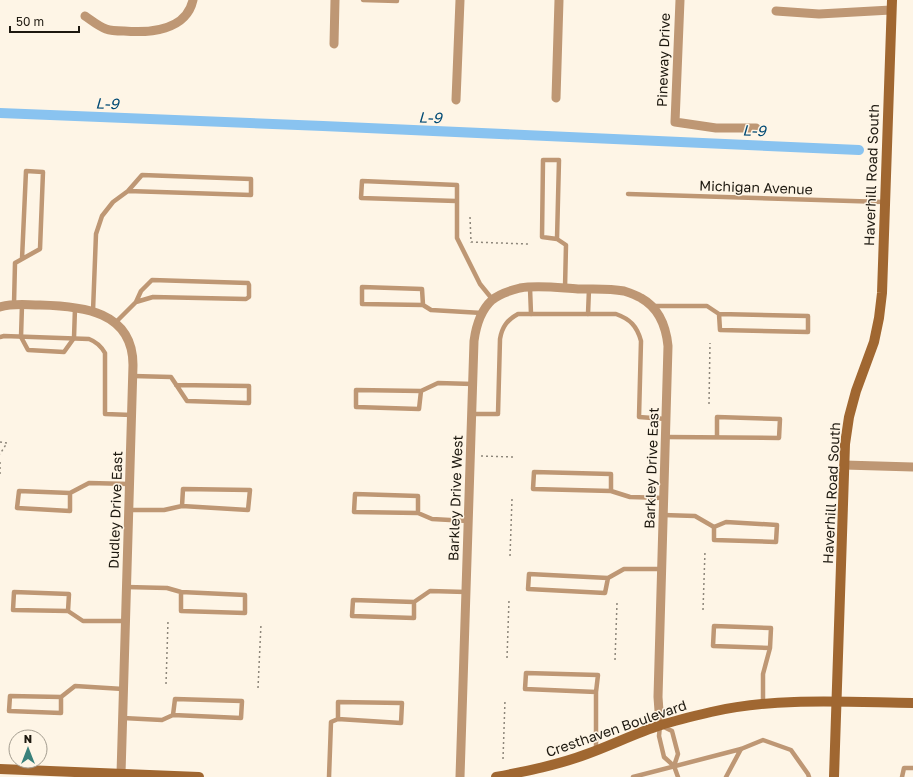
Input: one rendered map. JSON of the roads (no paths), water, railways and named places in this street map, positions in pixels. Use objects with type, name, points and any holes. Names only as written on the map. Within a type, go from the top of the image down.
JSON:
[{"type":"street","points":[[85,16],[106,29],[143,33],[156,31],[177,23],[189,10],[193,0]]},
{"type":"street","points":[[334,44],[335,0]]},
{"type":"street","points":[[456,100],[460,0]]},
{"type":"street","points":[[556,98],[559,0]]},
{"type":"street","name":"Pineway Drive","points":[[680,0],[675,122],[716,128],[756,128]]},
{"type":"street","points":[[776,11],[819,14],[892,5]]},
{"type":"street","name":"Haverhill Road South","points":[[834,777],[845,444],[849,417],[856,391],[874,342],[882,294],[892,5]]},
{"type":"street","name":"Barkley Drive West","points":[[460,777],[475,332],[482,313],[493,300],[514,290],[530,288],[565,288]]},
{"type":"street","name":"Barkley Drive East","points":[[565,288],[629,292],[642,298],[652,306],[662,319],[667,332],[666,437],[658,697],[660,725]]},
{"type":"street","name":"Dudley Drive East","points":[[0,307],[18,305],[49,306],[93,311],[104,315],[115,323],[124,333],[130,345],[133,358],[133,376],[121,774]]},
{"type":"street","points":[[844,465],[913,467]]},
{"type":"street","name":"Cresthaven Boulevard","points":[[496,777],[556,764],[660,725],[712,712],[763,704],[810,701],[913,703]]},
{"type":"street","points":[[0,769],[199,777]]},
{"type":"lane","points":[[363,0],[397,1]]},
{"type":"lane","points":[[557,239],[559,160],[543,160],[542,237],[557,239],[566,245],[565,288]]},
{"type":"lane","points":[[22,259],[26,171],[43,172],[40,249],[15,263],[21,336],[28,350],[64,352],[74,338],[75,308]]},
{"type":"lane","points":[[93,311],[96,234],[102,216],[113,202],[128,191],[142,175],[251,179],[251,195],[128,191]]},
{"type":"lane","points":[[456,201],[361,198],[362,181],[457,185],[457,238],[480,284],[493,300]]},
{"type":"lane","name":"Michigan Avenue","points":[[628,194],[884,202]]},
{"type":"lane","points":[[115,323],[136,302],[142,291],[151,281],[154,280],[249,284],[248,297],[246,300],[153,297],[136,302]]},
{"type":"lane","points":[[423,306],[422,289],[362,287],[362,304],[423,306],[430,310],[482,313]]},
{"type":"lane","points":[[530,288],[531,314]]},
{"type":"lane","points":[[588,314],[589,289]]},
{"type":"lane","points":[[652,306],[707,306],[719,314],[808,316],[808,332],[720,330],[719,314]]},
{"type":"lane","points":[[472,414],[498,414],[501,331],[511,318],[518,314],[616,314],[625,317],[633,323],[638,331],[641,341],[639,417],[666,419]]},
{"type":"lane","points":[[0,337],[21,336],[74,338],[89,339],[96,342],[105,353],[105,414],[132,415]]},
{"type":"lane","points":[[133,376],[171,377],[176,385],[187,401],[249,403],[249,386],[176,385]]},
{"type":"lane","points":[[421,391],[420,409],[356,407],[356,390],[421,391],[438,383],[473,384]]},
{"type":"lane","points":[[666,437],[779,438],[780,419],[717,417],[716,437]]},
{"type":"lane","points":[[610,491],[611,474],[534,472],[533,489],[610,491],[630,497],[664,498]]},
{"type":"lane","points":[[70,493],[70,510],[17,508],[18,491],[70,493],[89,483],[130,484]]},
{"type":"lane","points":[[128,510],[164,510],[182,506],[248,510],[250,490],[183,489],[182,506]]},
{"type":"lane","points":[[418,513],[418,496],[355,494],[354,512],[418,513],[432,520],[468,521]]},
{"type":"lane","points":[[663,515],[695,516],[714,527]]},
{"type":"lane","points":[[726,522],[777,524],[776,542],[714,540],[714,527],[726,522]]},
{"type":"lane","points":[[608,578],[605,593],[528,589],[529,574],[608,578],[624,569],[661,569]]},
{"type":"lane","points":[[126,587],[167,588],[181,592],[245,595],[245,613],[181,611],[181,592]]},
{"type":"lane","points":[[414,602],[414,618],[352,616],[353,600],[414,602],[430,591],[466,592]]},
{"type":"lane","points":[[68,611],[68,594],[14,592],[13,610],[68,611],[83,621],[125,621]]},
{"type":"lane","points":[[763,704],[763,674],[770,648],[771,628],[714,626],[714,646],[770,648]]},
{"type":"lane","points":[[596,692],[525,689],[526,673],[598,675],[596,692],[596,750]]},
{"type":"lane","points":[[62,697],[62,713],[9,711],[10,696],[62,697],[75,686],[123,689]]},
{"type":"lane","points":[[122,718],[162,720],[173,715],[241,718],[242,701],[175,699],[173,715]]},
{"type":"lane","points":[[329,777],[331,722],[338,719],[402,723],[402,703],[338,702],[338,719]]},
{"type":"lane","points":[[674,766],[678,754],[672,732],[660,725],[659,736],[664,757],[674,766],[678,777]]},
{"type":"lane","points":[[633,777],[740,749],[763,740],[791,750],[809,777]]},
{"type":"lane","points":[[726,777],[740,749]]},
{"type":"lane","points":[[902,777],[904,768],[913,768]]},
{"type":"waterway","name":"L-9","points":[[0,113],[859,150]]}]
